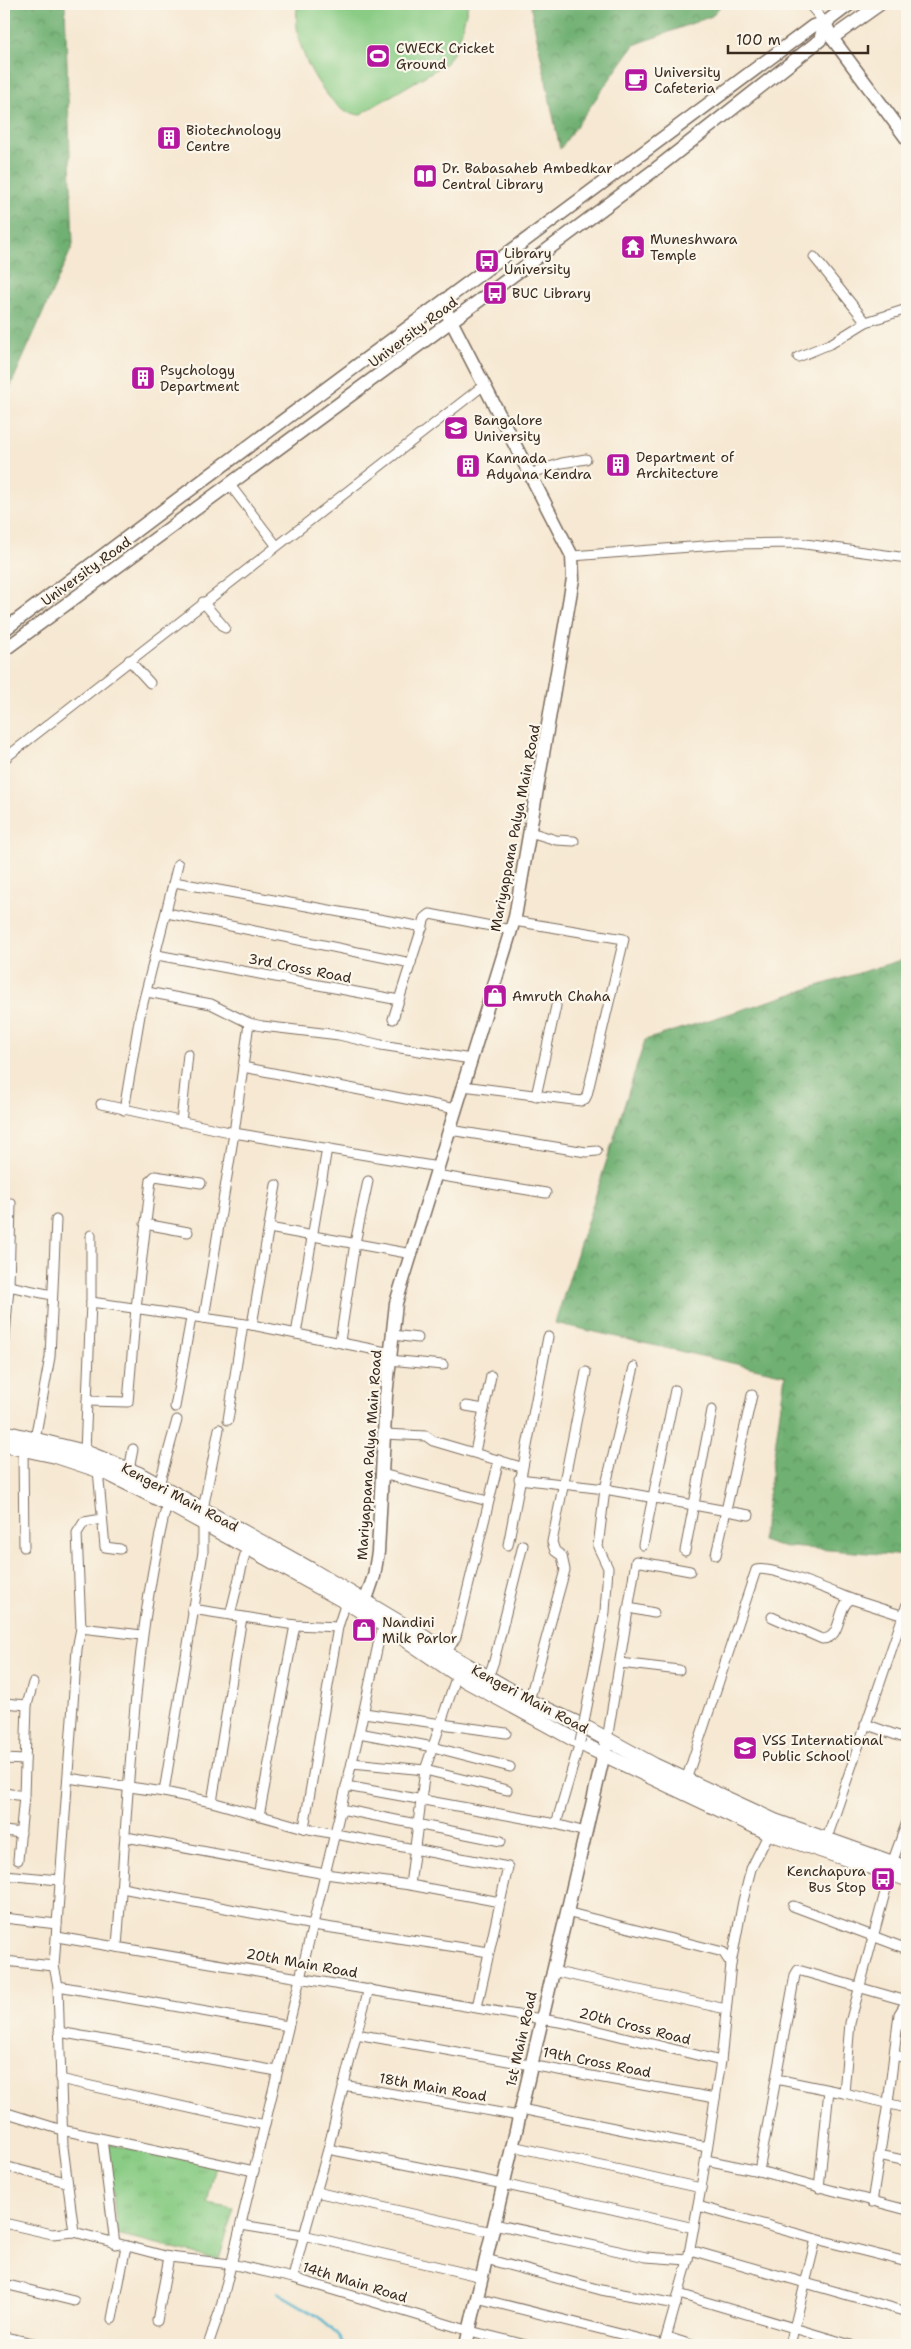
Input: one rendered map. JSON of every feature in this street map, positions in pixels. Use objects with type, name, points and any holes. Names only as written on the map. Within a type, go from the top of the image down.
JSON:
[{"type":"main road","name":"Kengeri Main Road","points":[[4,1432],[85,1452],[129,1470],[159,1485],[247,1546],[346,1602],[363,1606]]},
{"type":"main road","name":"Kengeri Main Road","points":[[4,1445],[56,1456],[98,1470],[167,1503],[203,1515],[529,1701],[581,1725],[605,1747],[769,1833],[891,1869],[907,1868]]},
{"type":"main road","name":"Kengeri Main Road","points":[[386,1620],[457,1675],[580,1742],[605,1747],[686,1780],[775,1821],[891,1869],[907,1879]]},
{"type":"street","points":[[810,4],[825,24],[832,38],[907,139]]},
{"type":"street","name":"University Road","points":[[4,630],[230,459],[797,38],[814,26],[825,24],[850,4]]},
{"type":"street","points":[[832,38],[880,4]]},
{"type":"street","name":"University Road","points":[[4,650],[230,485],[650,173],[816,44],[820,40],[825,24]]},
{"type":"street","points":[[814,258],[866,322]]},
{"type":"street","name":"Mariyappana Palya Main Road","points":[[363,1606],[374,1576],[378,1552],[384,1434],[396,1303],[513,925],[573,579],[572,556],[442,303]]},
{"type":"street","points":[[798,357],[832,343],[866,322],[907,308]]},
{"type":"street","points":[[4,759],[276,545],[484,385]]},
{"type":"street","points":[[530,474],[562,463],[586,459]]},
{"type":"street","points":[[230,485],[276,545]]},
{"type":"street","points":[[572,556],[730,544],[798,543],[907,558]]},
{"type":"street","points":[[203,602],[225,628]]},
{"type":"street","points":[[129,660],[150,683]]},
{"type":"street","points":[[530,832],[556,840],[574,841]]},
{"type":"street","points":[[124,1110],[140,1015],[157,955],[178,864]]},
{"type":"street","points":[[174,882],[422,927]]},
{"type":"street","points":[[167,913],[411,963]]},
{"type":"street","points":[[393,1019],[422,927],[430,914],[624,939],[585,1099],[580,1101],[463,1086]]},
{"type":"street","name":"3rd Cross Road","points":[[157,955],[399,1000]]},
{"type":"street","points":[[147,992],[211,1004],[249,1023],[339,1035],[381,1045],[472,1059]]},
{"type":"street","points":[[536,1096],[556,1006]]},
{"type":"street","points":[[204,1318],[234,1133],[249,1023]]},
{"type":"street","points":[[181,1122],[188,1054]]},
{"type":"street","points":[[243,1067],[456,1109]]},
{"type":"street","points":[[101,1104],[234,1133],[327,1148],[546,1193]]},
{"type":"street","points":[[450,1130],[586,1152],[596,1151]]},
{"type":"street","points":[[296,1334],[327,1148]]},
{"type":"street","points":[[87,1401],[128,1402],[136,1308],[151,1180],[154,1176],[201,1183]]},
{"type":"street","points":[[340,1341],[355,1243],[368,1181]]},
{"type":"street","points":[[228,1420],[269,1228],[276,1184]]},
{"type":"street","points":[[4,1348],[11,1204]]},
{"type":"street","points":[[35,1439],[50,1357],[56,1220]]},
{"type":"street","points":[[145,1224],[188,1232]]},
{"type":"street","points":[[269,1228],[412,1254]]},
{"type":"street","points":[[85,1452],[91,1302],[91,1235]]},
{"type":"street","points":[[6,1286],[52,1295]]},
{"type":"street","points":[[91,1302],[191,1318],[204,1318],[340,1341],[390,1356],[443,1365]]},
{"type":"street","points":[[175,1407],[191,1318]]},
{"type":"street","points":[[393,1335],[418,1338]]},
{"type":"street","points":[[508,1545],[521,1467],[548,1336]]},
{"type":"street","points":[[556,1824],[580,1742],[604,1612],[608,1568],[598,1547],[605,1489],[634,1367]]},
{"type":"street","points":[[529,1701],[565,1570],[562,1556],[555,1551],[552,1542],[586,1372]]},
{"type":"street","points":[[475,1452],[491,1376]]},
{"type":"street","points":[[643,1545],[676,1390]]},
{"type":"street","points":[[716,1555],[724,1511],[752,1395]]},
{"type":"street","points":[[466,1406],[484,1409]]},
{"type":"street","points":[[684,1551],[712,1410]]},
{"type":"street","points":[[159,1485],[176,1420]]},
{"type":"street","points":[[164,1792],[192,1609],[203,1552],[203,1515],[219,1429]]},
{"type":"street","points":[[384,1434],[426,1436],[433,1441],[521,1467]]},
{"type":"street","points":[[129,1470],[134,1448]]},
{"type":"street","points":[[22,1449],[24,1547]]},
{"type":"street","points":[[446,1653],[456,1637],[499,1460]]},
{"type":"street","points":[[98,1470],[105,1547],[120,1549]]},
{"type":"street","points":[[382,1474],[488,1501]]},
{"type":"street","points":[[519,1479],[605,1489],[692,1507],[749,1515]]},
{"type":"street","points":[[117,1946],[128,1786],[142,1635],[157,1544],[167,1503]]},
{"type":"street","points":[[74,2232],[66,2182],[62,2130],[58,1986],[54,1966],[77,1649],[81,1628],[77,1533],[84,1522],[102,1519]]},
{"type":"street","points":[[488,1678],[523,1545]]},
{"type":"street","points":[[230,1615],[247,1546]]},
{"type":"street","points":[[605,1747],[636,1561],[690,1571]]},
{"type":"street","points":[[686,1780],[756,1570],[765,1569],[792,1577],[904,1617]]},
{"type":"street","points":[[772,1617],[822,1639],[827,1639],[833,1635],[845,1605],[851,1599]]},
{"type":"street","points":[[304,1828],[338,1628],[346,1602]]},
{"type":"street","points":[[826,1841],[907,1604]]},
{"type":"street","points":[[629,1608],[654,1614]]},
{"type":"street","points":[[192,1609],[295,1625],[338,1628]]},
{"type":"street","points":[[212,1802],[242,1617]]},
{"type":"street","points":[[208,2345],[220,2310],[241,2225],[360,1733],[379,1640],[386,1620]]},
{"type":"street","points":[[259,1816],[295,1625]]},
{"type":"street","points":[[81,1628],[142,1635]]},
{"type":"street","points":[[620,1663],[679,1670]]},
{"type":"street","points":[[410,1885],[425,1770],[457,1675]]},
{"type":"street","points":[[18,1860],[24,1796],[27,1705],[33,1683]]},
{"type":"street","points":[[4,1703],[27,1705]]},
{"type":"street","points":[[364,1713],[506,1733]]},
{"type":"street","points":[[865,1724],[907,1739]]},
{"type":"street","points":[[360,1733],[433,1747],[510,1767]]},
{"type":"street","name":"1st Main Road","points":[[466,2345],[605,1747]]},
{"type":"street","points":[[4,1759],[25,1760]]},
{"type":"street","points":[[352,1762],[425,1770],[507,1790]]},
{"type":"street","points":[[68,1778],[164,1792],[212,1802],[304,1828],[508,1867],[477,2007]]},
{"type":"street","points":[[346,1786],[556,1824],[585,1832]]},
{"type":"street","points":[[4,1793],[24,1796]]},
{"type":"street","points":[[341,1809],[501,1841]]},
{"type":"street","points":[[844,2093],[850,2023],[891,1869],[907,1822]]},
{"type":"street","points":[[4,1831],[21,1833]]},
{"type":"street","points":[[665,2343],[688,2260],[698,2206],[721,2061],[731,1964],[751,1869],[769,1833]]},
{"type":"street","points":[[126,1836],[325,1874],[410,1885],[500,1902]]},
{"type":"street","points":[[4,1875],[59,1880]]},
{"type":"street","points":[[122,1888],[313,1925],[488,1952]]},
{"type":"street","points":[[793,1906],[907,1949]]},
{"type":"street","points":[[566,1912],[723,1952],[731,1964]]},
{"type":"street","points":[[4,1918],[57,1924]]},
{"type":"street","name":"20th Main Road","points":[[57,1938],[117,1946],[541,2019]]},
{"type":"street","points":[[4,1961],[54,1966]]},
{"type":"street","points":[[759,2171],[795,1975],[798,1970],[907,2001],[899,2014],[888,2103],[872,2202]]},
{"type":"street","points":[[552,1971],[726,2009]]},
{"type":"street","points":[[58,1986],[288,2026]]},
{"type":"street","points":[[294,2278],[303,2235],[328,2149],[369,1989]]},
{"type":"street","name":"20th Cross Road","points":[[541,2019],[571,2024],[721,2061]]},
{"type":"street","points":[[59,2032],[278,2071]]},
{"type":"street","name":"19th Cross Road","points":[[356,2034],[715,2098]]},
{"type":"street","points":[[894,2055],[907,2058]]},
{"type":"street","points":[[60,2078],[264,2125]]},
{"type":"street","points":[[776,2079],[907,2108]]},
{"type":"street","name":"18th Main Road","points":[[343,2085],[520,2112],[708,2147]]},
{"type":"street","points":[[819,2188],[829,2090]]},
{"type":"street","points":[[4,2112],[62,2130],[254,2171]]},
{"type":"street","points":[[102,2139],[115,2244]]},
{"type":"street","points":[[512,2146],[701,2188]]},
{"type":"street","points":[[328,2149],[503,2184],[694,2228]]},
{"type":"street","points":[[879,2155],[907,2162]]},
{"type":"street","points":[[706,2160],[759,2171],[907,2210]]},
{"type":"street","points":[[4,2166],[66,2182]]},
{"type":"street","points":[[316,2192],[646,2257],[688,2260]]},
{"type":"street","points":[[698,2206],[816,2240],[907,2262]]},
{"type":"street","name":"14th Main Road","points":[[4,2223],[52,2234],[74,2232],[169,2257],[231,2264],[294,2278],[470,2331],[526,2345]]},
{"type":"street","points":[[241,2225],[303,2235],[482,2277]]},
{"type":"street","points":[[790,2345],[807,2283],[816,2240]]},
{"type":"street","points":[[112,2319],[126,2246]]},
{"type":"street","points":[[690,2250],[907,2312]]},
{"type":"street","points":[[157,2321],[169,2257]]},
{"type":"street","points":[[486,2259],[601,2290],[676,2304]]},
{"type":"street","points":[[4,2284],[74,2301]]},
{"type":"street","points":[[679,2294],[796,2327],[851,2345]]},
{"type":"street","points":[[477,2298],[665,2343],[692,2345]]},
{"type":"street","points":[[4,2337],[42,2345]]},
{"type":"green space","points":[[4,4],[65,4],[73,245],[4,401]]},
{"type":"green space","name":"CWECK Cricket Ground","points":[[298,4],[468,5],[457,48],[445,64],[359,115],[341,109],[313,75],[306,61],[298,32],[296,17]]},
{"type":"green space","points":[[530,4],[722,4],[712,16],[634,45],[560,149]]},
{"type":"green space","points":[[907,958],[907,1556],[777,1546],[762,1541],[785,1375],[555,1323],[645,1040]]},
{"type":"green space","points":[[108,2144],[216,2165],[207,2203],[234,2208],[219,2260],[117,2235]]},
{"type":"waterway","points":[[277,2292],[324,2321],[339,2336],[344,2345]]},
{"type":"place","name":"CWECK Cricket Ground","points":[[378,56]]},
{"type":"place","name":"University Cafeteria","points":[[636,80]]},
{"type":"place","name":"Biotechnology Centre","points":[[169,138]]},
{"type":"place","name":"Dr. Babasaheb Ambedkar Central Library","points":[[425,176]]},
{"type":"place","name":"Muneshwara Temple","points":[[633,247]]},
{"type":"place","name":"Library University","points":[[487,261]]},
{"type":"place","name":"BUC Library","points":[[495,293]]},
{"type":"place","name":"Psychology Department","points":[[143,378]]},
{"type":"place","name":"Bangalore University","points":[[456,428]]},
{"type":"place","name":"Department of Architecture","points":[[618,465]]},
{"type":"place","name":"Kannada Adyana Kendra","points":[[468,466]]},
{"type":"place","name":"Amruth Chaha","points":[[495,996]]},
{"type":"place","name":"Nandini Milk Parlor","points":[[364,1630]]},
{"type":"place","name":"VSS International Public School","points":[[745,1748]]},
{"type":"place","name":"Kenchapura Bus Stop","points":[[883,1879]]}]
